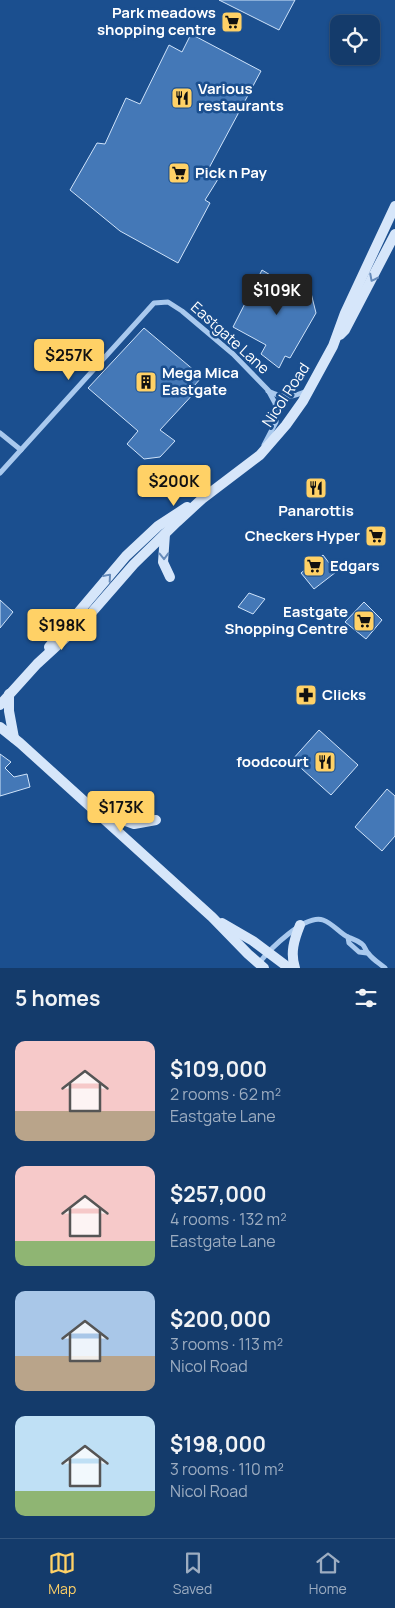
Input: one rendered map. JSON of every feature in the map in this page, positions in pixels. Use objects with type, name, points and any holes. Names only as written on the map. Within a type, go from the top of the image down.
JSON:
[{"type":"main road","name":"Nicol Road","points":[[0,704],[4,694],[16,686],[86,619],[134,564],[165,534],[202,499],[260,455],[276,438],[310,390],[327,358],[345,313],[395,206]]},
{"type":"main road","name":"Nicol Road","points":[[337,337],[345,330],[395,234]]},
{"type":"main road","name":"Nicol Road","points":[[37,664],[67,624],[126,556],[158,526],[176,513],[202,499]]},
{"type":"main road","points":[[165,534],[163,562],[170,577]]},
{"type":"main road","points":[[4,694],[17,741]]},
{"type":"main road","points":[[0,727],[212,917],[260,967]]},
{"type":"main road","points":[[0,737],[17,741]]},
{"type":"main road","points":[[91,808],[134,824],[156,820]]},
{"type":"main road","points":[[212,917],[240,932],[289,968]]},
{"type":"main road","points":[[295,968],[292,955],[293,946],[300,925]]},
{"type":"street","name":"Eastgate Lane","points":[[0,473],[154,303],[168,302],[182,311],[233,354],[268,390],[275,403],[277,414],[276,422],[260,455]]},
{"type":"street","points":[[268,390],[284,398],[310,390]]},
{"type":"street","points":[[0,433],[20,450]]},
{"type":"street","points":[[260,967],[268,952],[300,925],[306,921],[320,919],[332,924],[348,937],[349,943],[359,952],[367,953],[385,968]]},
{"type":"building","points":[[219,0],[295,0],[279,30]]},
{"type":"building","points":[[191,34],[261,71],[209,168],[220,176],[205,200],[210,203],[178,263],[120,231],[70,190],[97,143],[105,144],[126,98],[140,104],[169,45],[182,52]]},
{"type":"building","points":[[262,270],[285,284],[288,279],[311,293],[316,313],[290,358],[285,356],[279,368],[261,354],[266,345],[233,327]]},
{"type":"building","name":"Mega Mica Eastgate","points":[[144,328],[202,377],[193,387],[196,391],[160,430],[175,441],[160,457],[144,459],[127,444],[138,431],[88,388]]},
{"type":"building","points":[[323,555],[336,572],[314,589],[301,573]]},
{"type":"building","points":[[249,593],[265,599],[253,614],[238,607]]},
{"type":"building","points":[[0,600],[13,612],[0,628]]},
{"type":"building","points":[[364,602],[382,620],[366,639],[345,622]]},
{"type":"building","name":"foodcourt","points":[[319,730],[358,765],[331,795],[292,760]]},
{"type":"building","points":[[0,754],[11,762],[5,768],[14,777],[27,774],[30,787],[0,796]]},
{"type":"building","points":[[387,789],[395,796],[395,836],[382,851],[355,827]]},
{"type":"place","name":"Park meadows shopping centre","points":[[232,22]]},
{"type":"place","name":"Various restaurants","points":[[182,98]]},
{"type":"place","name":"Pick n Pay","points":[[179,173]]},
{"type":"place","name":"Mega Mica Eastgate","points":[[146,382]]},
{"type":"place","name":"Panarottis","points":[[316,488]]},
{"type":"place","name":"Checkers Hyper","points":[[376,536]]},
{"type":"place","name":"Edgars","points":[[314,566]]},
{"type":"place","name":"Eastgate Shopping Centre","points":[[364,621]]},
{"type":"place","name":"Clicks","points":[[306,695]]},
{"type":"place","name":"foodcourt","points":[[325,762]]}]
